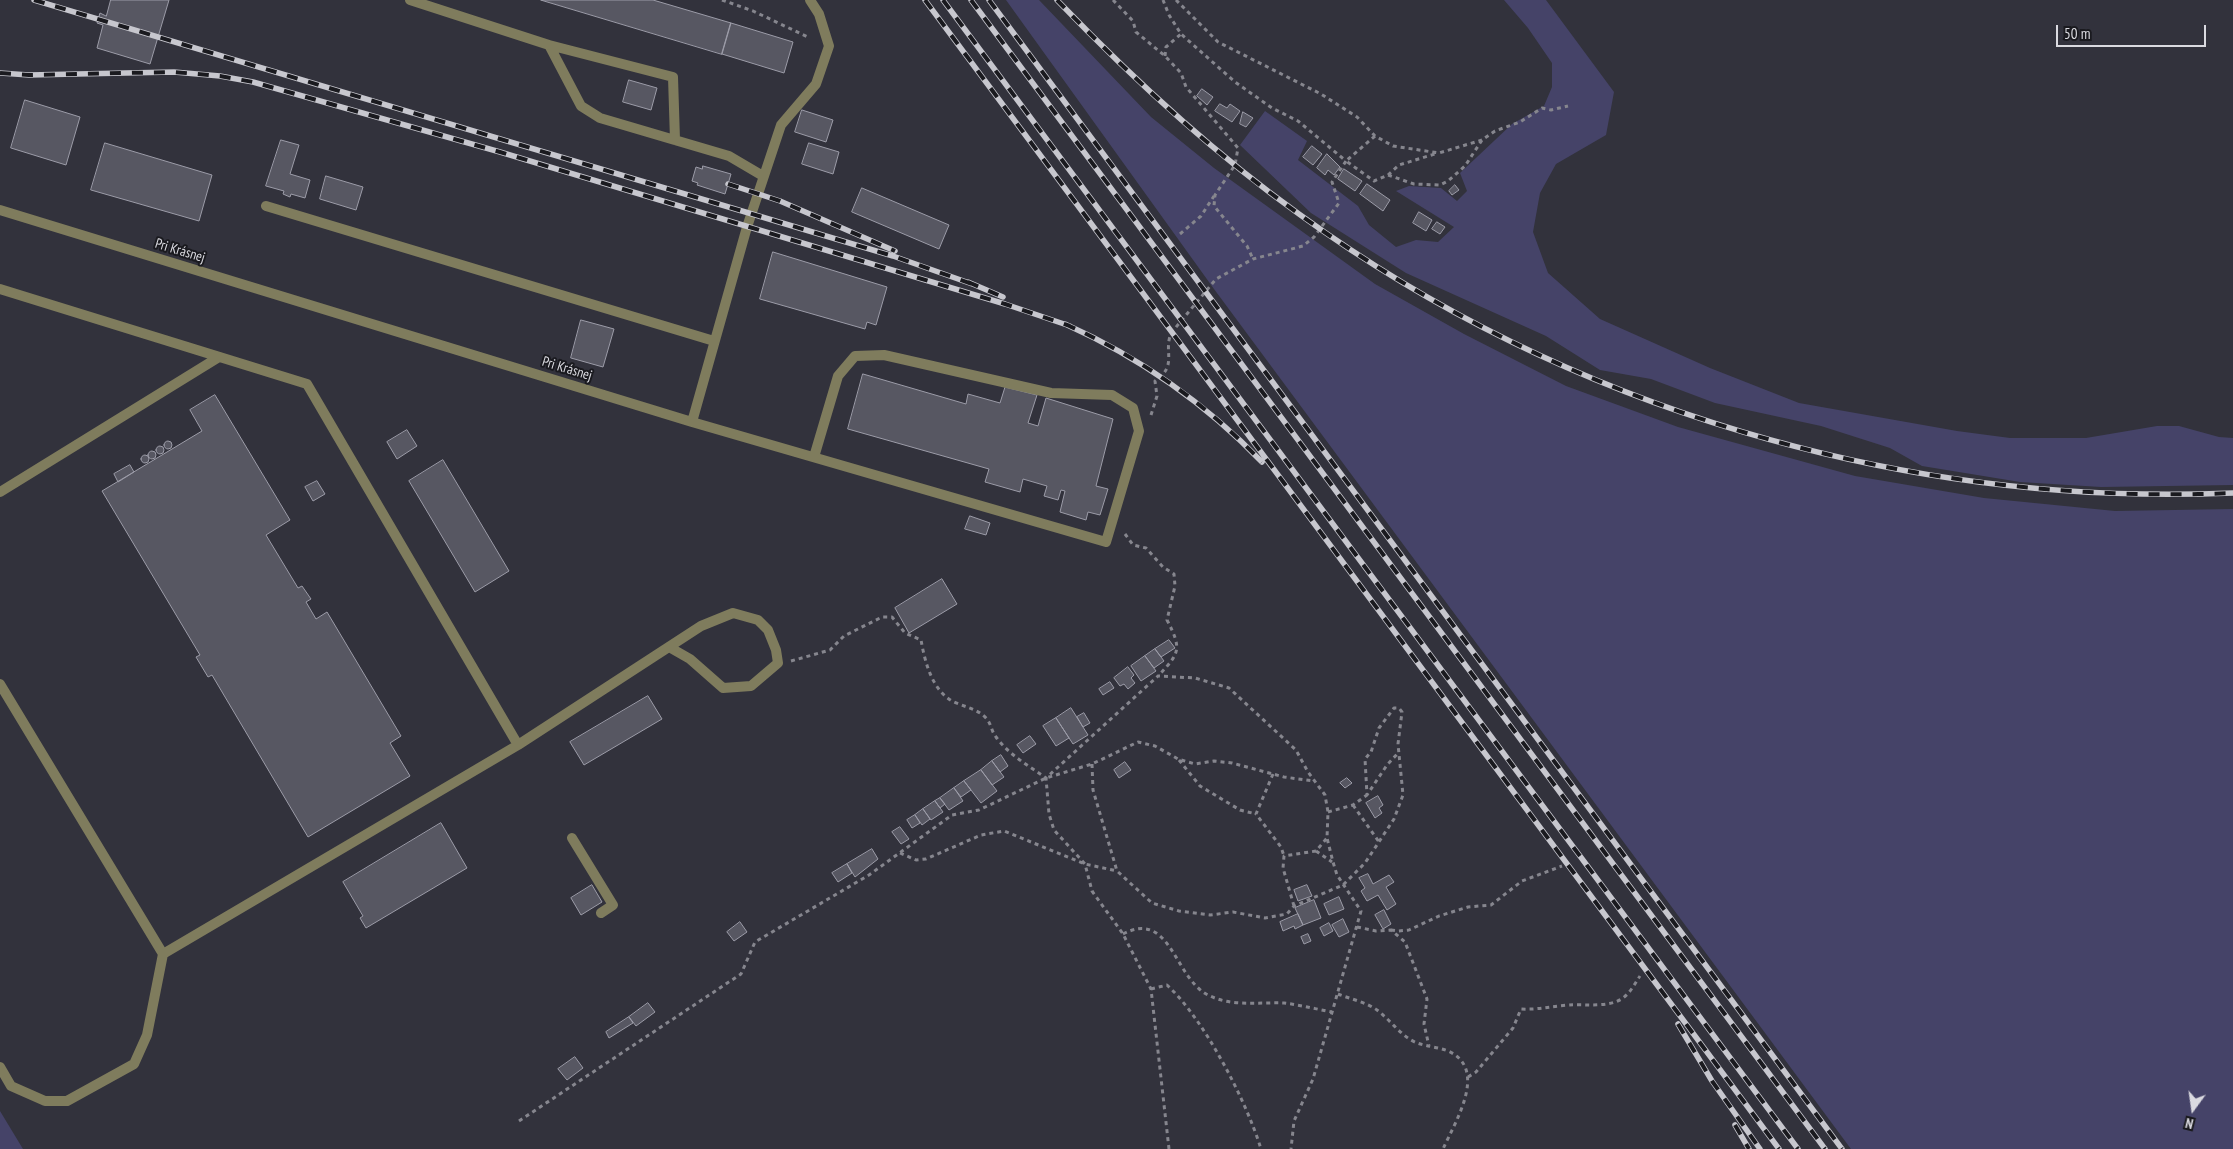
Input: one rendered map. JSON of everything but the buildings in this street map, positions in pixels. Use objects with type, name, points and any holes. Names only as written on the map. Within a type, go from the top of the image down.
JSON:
[{"type":"lane","points":[[410,0],[549,45],[672,77],[675,140]]},
{"type":"lane","points":[[692,422],[763,176],[781,125],[816,84],[829,46],[820,14],[810,0]]},
{"type":"lane","points":[[549,45],[581,106],[600,118],[729,156],[763,176]]},
{"type":"lane","points":[[266,206],[714,341]]},
{"type":"lane","name":"Pri Krásnej","points":[[0,210],[692,422],[1106,542],[1140,431],[1133,408],[1112,395],[1051,393],[884,354],[855,356],[838,376],[814,457]]},
{"type":"lane","points":[[0,289],[307,384],[518,744]]},
{"type":"lane","points":[[0,492],[219,356]]},
{"type":"lane","points":[[163,954],[518,744],[669,647],[702,626],[733,613],[758,620],[768,630],[776,650],[778,663],[751,686],[724,688],[690,660],[669,647]]},
{"type":"lane","points":[[0,684],[163,954],[147,1035],[134,1064],[67,1101],[45,1101],[11,1086],[0,1067]]},
{"type":"lane","points":[[572,838],[613,905],[601,913]]},
{"type":"path","points":[[722,0],[753,11],[829,46]]},
{"type":"path","points":[[1112,0],[1133,21],[1136,32],[1166,56],[1181,73],[1186,87],[1238,148],[1234,165],[1215,195],[1200,216],[1180,234]]},
{"type":"path","points":[[1163,0],[1169,15],[1181,34],[1235,82],[1272,108],[1298,121],[1346,161],[1374,181],[1388,176],[1399,165],[1482,140],[1495,131],[1520,122],[1542,108],[1551,110],[1568,106]]},
{"type":"path","points":[[1176,0],[1218,42],[1321,94],[1357,117],[1375,136],[1393,146],[1439,153]]},
{"type":"path","points":[[1166,56],[1166,47],[1181,34]]},
{"type":"path","points":[[1149,421],[1157,396],[1155,382],[1162,377],[1169,364],[1168,340],[1172,332],[1216,279],[1253,259],[1303,246],[1314,237],[1339,203],[1332,182],[1346,161],[1375,136]]},
{"type":"path","points":[[1388,176],[1414,184],[1440,185],[1448,181],[1465,166],[1482,140]]},
{"type":"path","points":[[1215,195],[1214,206],[1247,246],[1253,259]]},
{"type":"path","points":[[1046,778],[1158,676],[1174,658],[1178,648],[1177,639],[1167,620],[1176,586],[1174,574],[1163,567],[1146,548],[1133,546],[1126,537],[1124,530]]},
{"type":"path","points":[[778,663],[830,650],[844,636],[882,617],[892,617],[904,633],[921,640],[927,668],[938,686],[952,701],[976,710],[987,718],[995,736],[1008,751],[1046,778],[1049,814],[1054,830],[1085,864],[1092,892],[1123,934],[1151,989],[1169,1149]]},
{"type":"path","points":[[1158,676],[1195,678],[1230,688],[1296,750],[1325,796],[1328,812],[1327,838],[1333,862],[1343,885],[1361,911],[1313,1079],[1294,1121],[1291,1149]]},
{"type":"path","points":[[900,853],[916,860],[926,859],[981,835],[1004,831],[1085,864],[1116,871],[1152,903],[1179,911],[1210,915],[1232,912],[1266,918],[1287,914],[1294,906],[1343,885],[1365,863],[1394,819],[1403,795],[1399,752],[1402,712],[1399,708],[1394,708],[1380,728],[1371,752],[1365,759],[1367,795]]},
{"type":"path","points":[[519,1121],[741,974],[755,942],[869,875],[952,815],[979,810],[1046,778],[1092,764],[1138,742],[1155,746],[1178,759],[1195,764],[1214,761],[1232,763],[1273,774],[1314,781]]},
{"type":"path","points":[[1328,812],[1353,804],[1367,795],[1387,765],[1399,752]]},
{"type":"path","points":[[1178,759],[1200,786],[1240,810],[1256,814],[1281,847],[1284,856],[1283,868],[1294,906]]},
{"type":"path","points":[[1092,764],[1093,790],[1116,871]]},
{"type":"path","points":[[1256,814],[1273,774]]},
{"type":"path","points":[[1353,804],[1379,842]]},
{"type":"path","points":[[1284,856],[1316,851],[1327,838]]},
{"type":"path","points":[[1316,851],[1333,862]]},
{"type":"path","points":[[1357,927],[1376,931],[1409,930],[1439,916],[1468,907],[1491,905],[1522,881],[1562,866]]},
{"type":"path","points":[[1123,934],[1135,928],[1150,929],[1166,939],[1191,983],[1208,995],[1228,1002],[1284,1004],[1332,1012]]},
{"type":"path","points":[[1391,930],[1405,942],[1427,999],[1424,1024],[1429,1046]]},
{"type":"path","points":[[1468,1077],[1476,1072],[1513,1028],[1521,1008],[1537,1010],[1614,1002],[1623,998],[1640,976]]},
{"type":"path","points":[[1151,989],[1167,984],[1181,997],[1223,1062],[1262,1149]]},
{"type":"path","points":[[1338,994],[1375,1008],[1402,1034],[1418,1044],[1449,1051],[1464,1063],[1468,1077],[1466,1098],[1443,1149]]},
{"type":"shaded area","points":[[1006,0],[1039,0],[1151,117],[1214,168],[1375,284],[1464,334],[1566,386],[1678,427],[1855,476],[1984,498],[2115,511],[2233,509],[2233,1149],[1851,1149],[1214,289]]},
{"type":"shaded area","points":[[1504,0],[1546,0],[1614,92],[1606,135],[1556,164],[1540,193],[1533,232],[1548,273],[1600,319],[1710,368],[1799,403],[1957,431],[2010,438],[2086,438],[2157,426],[2179,426],[2219,437],[2233,438],[2233,485],[2101,487],[2020,482],[1922,466],[1890,448],[1821,426],[1715,403],[1651,379],[1600,370],[1546,336],[1406,273],[1311,213],[1240,145],[1265,111],[1307,141],[1298,160],[1358,206],[1369,225],[1396,247],[1416,240],[1438,242],[1454,227],[1396,191],[1409,186],[1441,188],[1457,201],[1467,191],[1460,173],[1512,124],[1544,106],[1552,87],[1552,63],[1528,28]]},
{"type":"shaded area","points":[[0,1111],[23,1149],[0,1149]]},
{"type":"railway","points":[[34,0],[893,256],[975,285]]},
{"type":"railway","points":[[925,0],[1779,1149]]},
{"type":"railway","points":[[943,0],[1798,1149]]},
{"type":"railway","points":[[971,0],[1825,1149]]},
{"type":"railway","points":[[989,0],[1842,1149]]},
{"type":"railway","points":[[1057,0],[1173,113],[1266,190],[1299,214],[1403,283],[1512,342],[1625,392],[1743,432],[1863,462],[1985,483],[2109,493],[2233,493]]},
{"type":"railway","points":[[0,73],[29,75],[174,72],[220,76],[253,82],[500,152],[1005,304],[1070,326]]},
{"type":"railway","points":[[728,184],[780,201],[895,251]]},
{"type":"railway","points":[[968,282],[1003,297]]},
{"type":"railway","points":[[1065,324],[1120,351],[1170,383],[1217,420],[1262,462]]},
{"type":"railway","points":[[1678,1024],[1712,1081],[1760,1149]]},
{"type":"railway","points":[[1735,1125],[1749,1149]]}]
